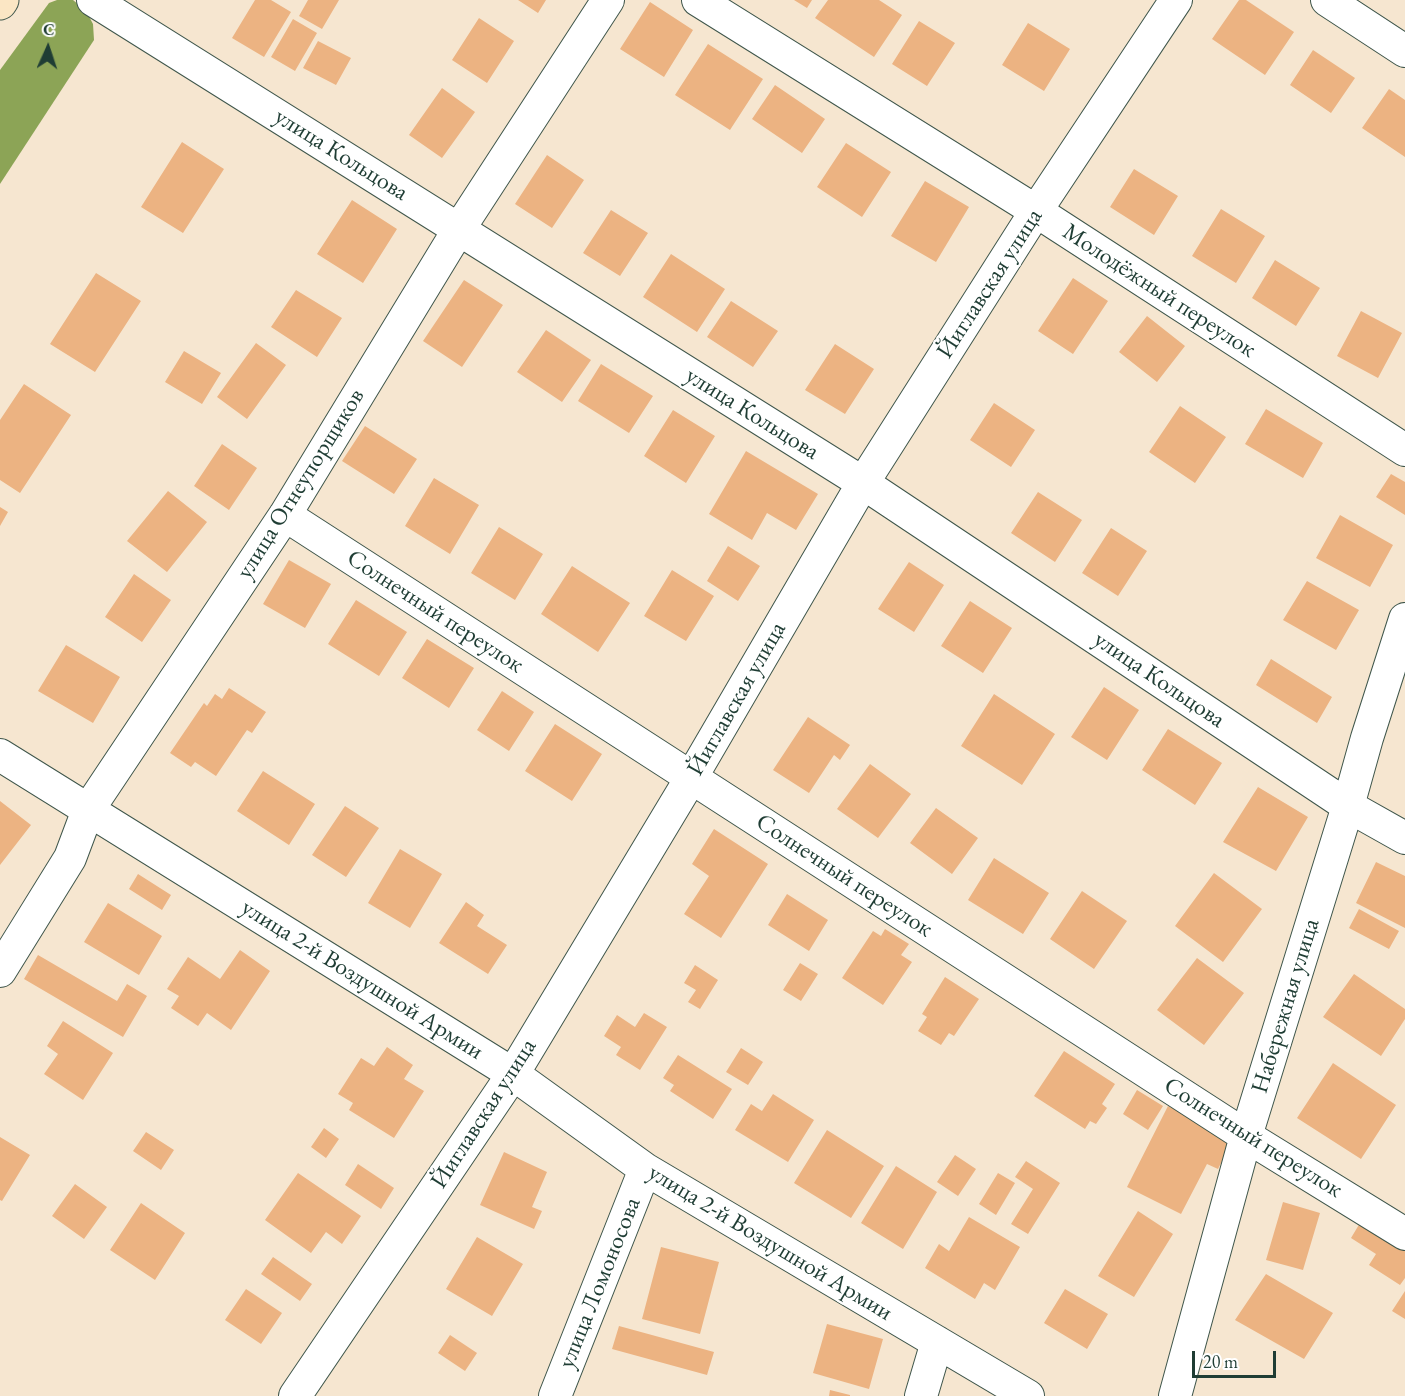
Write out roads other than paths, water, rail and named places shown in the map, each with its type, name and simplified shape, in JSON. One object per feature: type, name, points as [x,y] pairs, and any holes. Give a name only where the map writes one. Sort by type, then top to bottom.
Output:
[{"type":"street","name":"улица Кольцова","points":[[93,0],[863,483],[1348,806],[1405,838]]},
{"type":"street","name":"улица Огнеупорщиков","points":[[0,971],[70,858],[88,810],[285,515],[459,229],[608,0]]},
{"type":"street","name":"Молодёжный переулок","points":[[698,0],[1036,211],[1405,450]]},
{"type":"street","name":"Йиглавская улица","points":[[295,1396],[513,1074],[691,778],[863,483],[1036,211],[1176,0]]},
{"type":"street","points":[[1327,0],[1405,51]]},
{"type":"street","name":"Солнечный переулок","points":[[285,515],[1246,1136],[1405,1234]]},
{"type":"street","name":"Набережная улица","points":[[1174,1396],[1246,1136],[1348,806],[1366,738],[1405,619]]},
{"type":"street","name":"улица 2-й Воздушной Армии","points":[[0,754],[513,1074],[645,1169],[1028,1396]]},
{"type":"street","name":"улица Ломоносова","points":[[555,1396],[645,1169]]},
{"type":"street","points":[[921,1396],[937,1342]]}]
